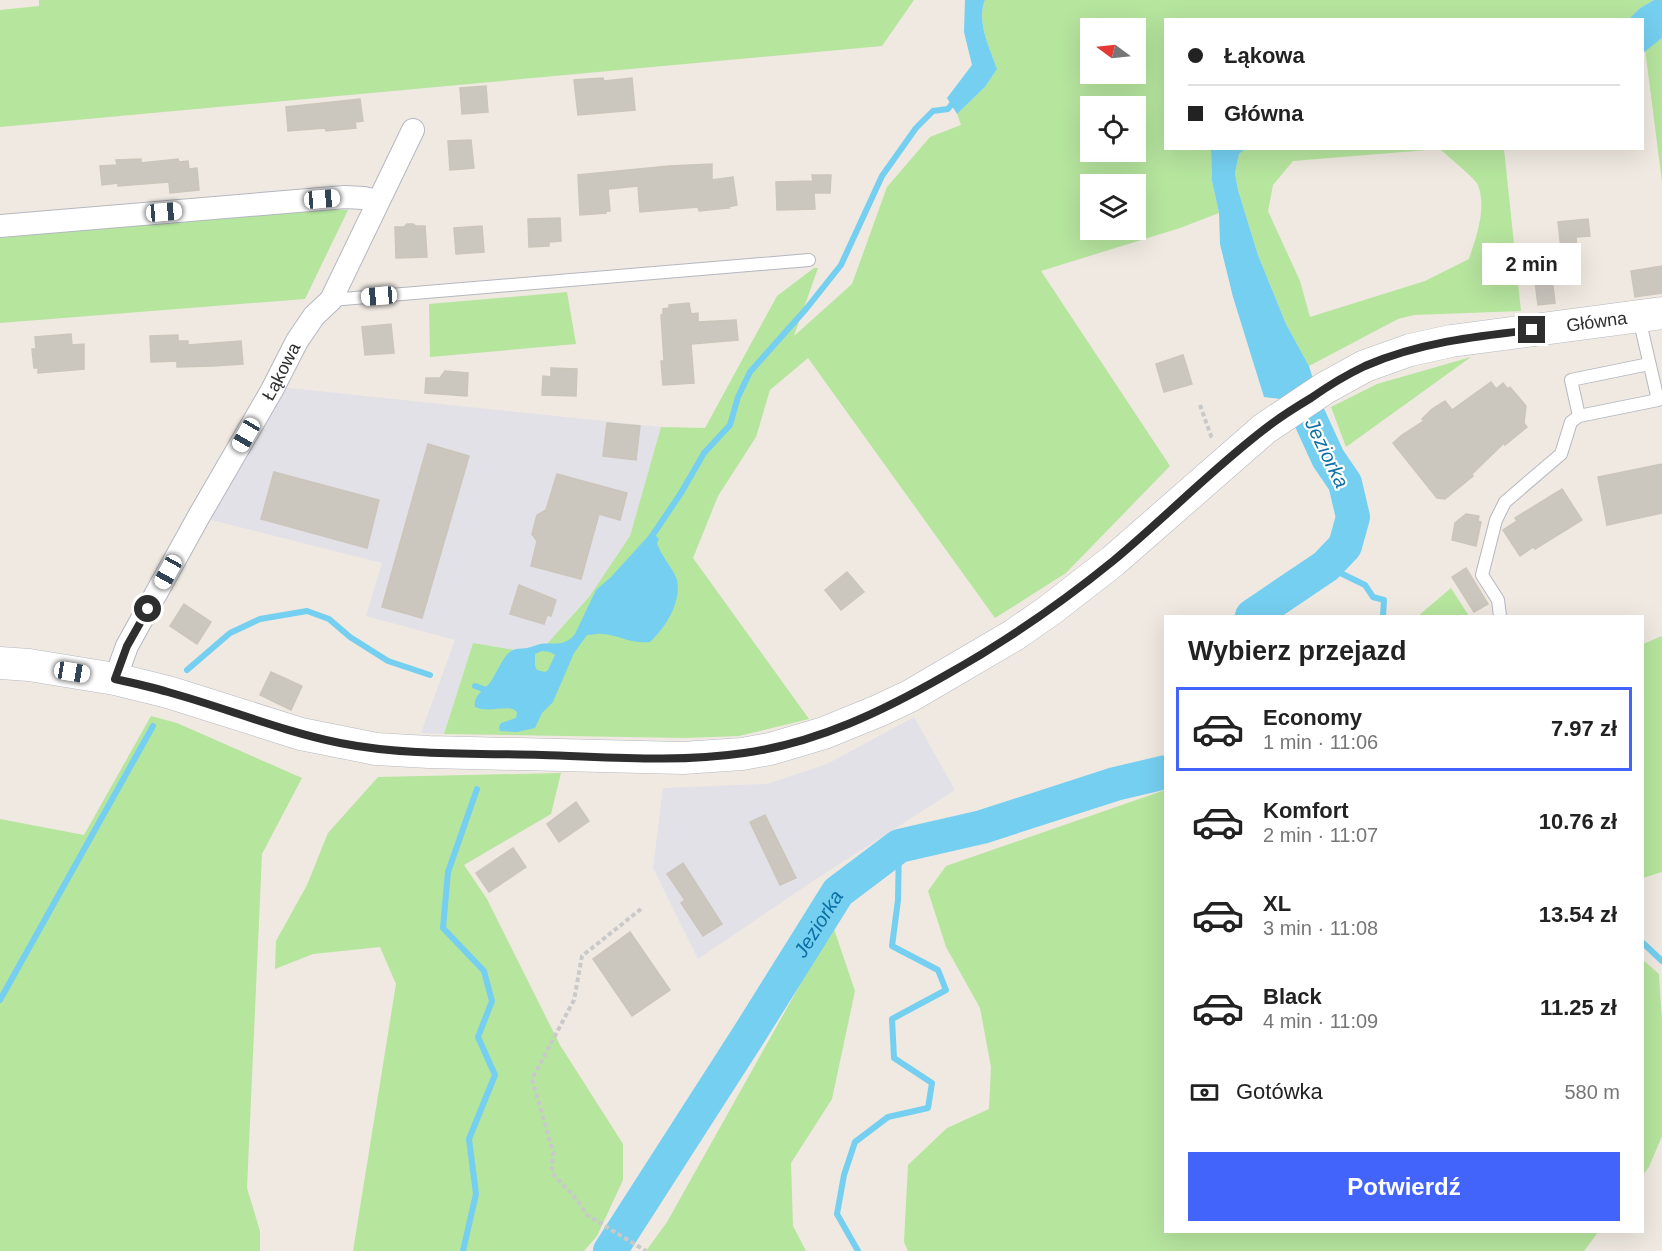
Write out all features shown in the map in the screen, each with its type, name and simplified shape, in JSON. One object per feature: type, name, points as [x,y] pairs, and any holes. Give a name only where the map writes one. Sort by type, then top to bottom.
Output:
[{"type":"street","name":"Łąkowa","points":[[115,679],[127,646],[272,390],[297,341],[314,316],[331,300],[413,130]]},
{"type":"street","points":[[0,225],[345,197],[378,201]]},
{"type":"street","name":"Główna","points":[[0,663],[29,665],[115,679],[168,692],[301,734],[376,748],[429,752],[683,758],[742,754],[770,749],[824,733],[878,711],[910,696],[1014,635],[1113,561],[1264,429],[1325,388],[1365,366],[1410,350],[1452,341],[1650,315]]},
{"type":"lane","points":[[331,300],[809,260]]},
{"type":"lane","points":[[1500,615],[1498,600],[1482,575],[1496,520],[1504,502],[1561,454],[1571,422],[1579,416],[1658,400],[1649,364],[1650,315]]},
{"type":"lane","points":[[1579,416],[1571,380],[1649,364]]},
{"type":"path","points":[[1200,405],[1211,436],[1216,441]]},
{"type":"path","points":[[641,909],[582,956],[574,1000],[532,1079],[553,1152],[552,1173],[578,1201],[587,1215],[646,1251]]},
{"type":"shaded area","points":[[280,387],[661,427],[630,536],[589,597],[545,646],[515,650],[473,643],[444,734],[421,733],[455,640],[366,616],[382,563],[207,519]]},
{"type":"shaded area","points":[[914,717],[955,790],[813,881],[698,959],[653,868],[663,788],[767,784],[827,764]]},
{"type":"green space","points":[[39,0],[914,0],[882,46],[0,127],[0,10],[39,6]]},
{"type":"green space","points":[[985,0],[1654,0],[1640,8],[1631,18],[1164,18],[1164,150],[1211,150],[1212,181],[1219,213],[1146,239],[1146,174],[1080,174],[1080,240],[1141,240],[1041,271],[1170,466],[1066,573],[995,618],[808,358],[770,390],[756,437],[718,496],[693,558],[809,719],[739,736],[685,738],[444,734],[473,643],[515,650],[545,646],[589,597],[630,536],[661,427],[705,428],[777,296],[814,268],[818,268],[794,336],[852,284],[887,187],[930,137],[961,125],[957,114],[985,87],[997,69],[983,26]]},
{"type":"green space","points":[[1662,38],[1662,182],[1645,49]]},
{"type":"green space","points":[[1244,150],[1428,150],[1293,161],[1273,185],[1268,211],[1300,281],[1310,317],[1425,281],[1469,259],[1480,223],[1481,204],[1478,185],[1467,172],[1441,150],[1504,150],[1521,311],[1414,315],[1398,319],[1309,366],[1286,324],[1258,255],[1235,173],[1239,154]]},
{"type":"green space","points":[[331,209],[348,210],[305,299],[0,323],[0,238]]},
{"type":"green space","points":[[567,292],[576,344],[430,357],[429,304]]},
{"type":"green space","points":[[1471,357],[1346,447],[1331,407],[1377,384]]},
{"type":"green space","points":[[1451,588],[1468,615],[1419,615]]},
{"type":"green space","points":[[1662,636],[1662,872],[1644,878],[1644,644]]},
{"type":"green space","points":[[151,716],[177,723],[302,778],[262,854],[247,1188],[260,1231],[260,1251],[0,1251],[0,819],[84,835]]},
{"type":"green space","points":[[561,773],[551,814],[464,865],[487,899],[560,1045],[623,1144],[623,1180],[597,1236],[584,1251],[353,1251],[396,984],[380,947],[313,954],[275,969],[276,941],[307,885],[328,833],[378,777]]},
{"type":"green space","points":[[1164,790],[1164,1233],[1597,1233],[1584,1251],[908,1251],[904,1242],[908,1165],[947,1128],[989,1109],[991,1067],[980,1008],[946,947],[928,891],[946,866]]},
{"type":"green space","points":[[833,926],[855,991],[832,1099],[791,1163],[793,1226],[806,1251],[646,1251],[667,1222]]},
{"type":"green space","points":[[1644,961],[1659,974],[1662,1020],[1662,1136],[1644,1174]]},
{"type":"water","points":[[965,0],[985,0],[983,26],[997,69],[985,87],[957,114],[947,98],[972,65],[964,32]]},
{"type":"water","points":[[1654,0],[1662,0],[1662,38],[1644,52],[1644,18],[1630,18],[1640,8]]},
{"type":"water","points":[[1211,150],[1244,150],[1239,154],[1235,173],[1238,190],[1258,255],[1286,324],[1309,366],[1313,379],[1281,399],[1264,397],[1233,297],[1220,244],[1219,213],[1212,181]]},
{"type":"water","points":[[652,532],[659,539],[657,543],[675,575],[678,588],[675,606],[661,630],[650,642],[636,642],[600,634],[587,635],[574,653],[553,702],[542,713],[535,728],[517,732],[500,731],[501,723],[516,718],[517,712],[509,708],[481,709],[475,707],[475,703],[506,656],[515,649],[540,644],[563,643],[571,638],[596,590]],"holes":[[[542,651],[555,655],[548,670],[545,672],[537,670],[535,654]]]},
{"type":"building","points":[[603,78],[604,81],[632,78],[635,110],[578,115],[574,80]]},
{"type":"building","points":[[486,86],[488,112],[462,114],[460,88]]},
{"type":"building","points":[[360,99],[363,121],[355,122],[356,128],[288,131],[286,107]]},
{"type":"building","points":[[471,140],[474,168],[450,170],[448,141]]},
{"type":"building","points":[[141,159],[141,163],[178,159],[179,162],[188,161],[189,169],[197,168],[199,190],[170,193],[169,182],[102,185],[100,166],[117,165],[116,160]]},
{"type":"building","points":[[712,164],[712,180],[733,177],[737,205],[699,211],[698,207],[640,212],[638,186],[608,189],[610,211],[580,215],[578,175]]},
{"type":"building","points":[[812,175],[831,175],[830,193],[814,193],[815,209],[777,210],[776,182],[813,181]]},
{"type":"building","points":[[560,218],[561,241],[549,242],[549,246],[529,247],[528,219]]},
{"type":"building","points":[[1588,219],[1590,236],[1576,237],[1577,247],[1561,249],[1558,222]]},
{"type":"building","points":[[407,224],[425,226],[427,257],[396,258],[395,227],[404,227]]},
{"type":"building","points":[[482,226],[484,252],[456,254],[454,228]]},
{"type":"building","points":[[1550,262],[1555,303],[1538,305],[1533,265]]},
{"type":"building","points":[[1662,266],[1662,293],[1635,297],[1631,271]]},
{"type":"building","points":[[689,303],[691,314],[698,313],[698,322],[736,320],[738,340],[691,344],[694,383],[663,385],[661,315],[663,315],[663,309],[669,308],[669,305]]},
{"type":"building","points":[[391,324],[394,353],[365,355],[362,327]]},
{"type":"building","points":[[71,334],[72,345],[84,344],[84,369],[38,373],[38,368],[34,368],[32,349],[36,349],[35,337]]},
{"type":"building","points":[[178,335],[178,341],[188,341],[188,345],[241,341],[243,364],[177,367],[177,361],[151,362],[150,336]]},
{"type":"building","points":[[1183,355],[1192,384],[1164,392],[1156,364]]},
{"type":"building","points":[[551,368],[577,369],[576,396],[542,395],[543,376],[551,377]]},
{"type":"building","points":[[445,371],[468,373],[467,396],[425,393],[426,378],[440,378]]},
{"type":"building","points":[[1491,382],[1496,389],[1503,383],[1508,389],[1510,387],[1526,406],[1524,423],[1527,427],[1505,445],[1504,443],[1472,474],[1473,476],[1445,499],[1437,498],[1393,443],[1424,421],[1422,419],[1432,409],[1445,401],[1452,410]]},
{"type":"building","points":[[607,423],[640,426],[636,460],[603,456]]},
{"type":"building","points":[[428,444],[469,456],[422,618],[382,607]]},
{"type":"building","points":[[1662,464],[1662,513],[1607,525],[1598,477]]},
{"type":"building","points":[[274,472],[379,500],[367,548],[261,519]]},
{"type":"building","points":[[557,474],[627,493],[620,520],[599,514],[581,579],[531,566],[537,541],[532,534],[537,515],[546,510]]},
{"type":"building","points":[[1562,489],[1582,520],[1520,556],[1503,530],[1517,521],[1515,518]]},
{"type":"building","points":[[1466,514],[1479,516],[1478,521],[1481,522],[1476,546],[1452,540],[1455,523]]},
{"type":"building","points":[[1466,568],[1488,604],[1474,612],[1452,577]]},
{"type":"building","points":[[847,572],[864,592],[841,610],[825,590]]},
{"type":"building","points":[[519,585],[556,600],[551,616],[547,615],[544,624],[510,614]]},
{"type":"building","points":[[184,604],[211,622],[197,644],[170,626]]},
{"type":"building","points":[[271,672],[302,686],[291,710],[260,695]]},
{"type":"building","points":[[576,802],[589,821],[559,842],[547,824]]},
{"type":"building","points":[[765,815],[796,878],[780,885],[750,822]]},
{"type":"building","points":[[513,848],[526,867],[489,892],[476,873]]},
{"type":"building","points":[[683,863],[722,924],[703,936],[681,903],[685,900],[667,874]]},
{"type":"building","points":[[630,932],[670,990],[632,1016],[593,959]]},
{"type":"waterway","points":[[650,539],[704,453],[730,425],[738,397],[750,372],[806,309],[841,265],[882,176],[916,128],[933,111],[948,109],[955,100]]},
{"type":"waterway","name":"Jeziorka","points":[[1253,615],[1326,566],[1345,546],[1353,517],[1345,483],[1328,458],[1290,375]]},
{"type":"waterway","points":[[1326,566],[1365,585],[1373,597],[1384,600],[1383,615]]},
{"type":"waterway","points":[[187,670],[230,633],[260,619],[307,611],[329,619],[350,637],[388,661],[430,675]]},
{"type":"waterway","points":[[475,686],[492,692]]},
{"type":"waterway","points":[[0,1000],[153,726]]},
{"type":"waterway","name":"Jeziorka","points":[[610,1251],[838,892],[899,846],[982,827],[1115,784],[1164,772]]},
{"type":"waterway","points":[[463,1251],[476,1194],[469,1139],[495,1075],[478,1037],[492,1001],[484,971],[443,928],[448,872],[477,789]]},
{"type":"waterway","points":[[858,1251],[837,1214],[844,1175],[855,1142],[888,1117],[928,1108],[932,1083],[894,1058],[892,1019],[946,990],[938,970],[892,946],[898,900],[899,846]]},
{"type":"waterway","points":[[1644,944],[1662,961]]},
{"type":"route","points":[[148,609],[127,646],[115,679],[168,692],[301,734],[376,748],[429,752],[683,758],[742,754],[770,749],[847,725],[878,711],[910,696],[1014,635],[1113,561],[1264,429],[1325,388],[1365,366],[1410,350],[1452,341],[1532,330]]}]
